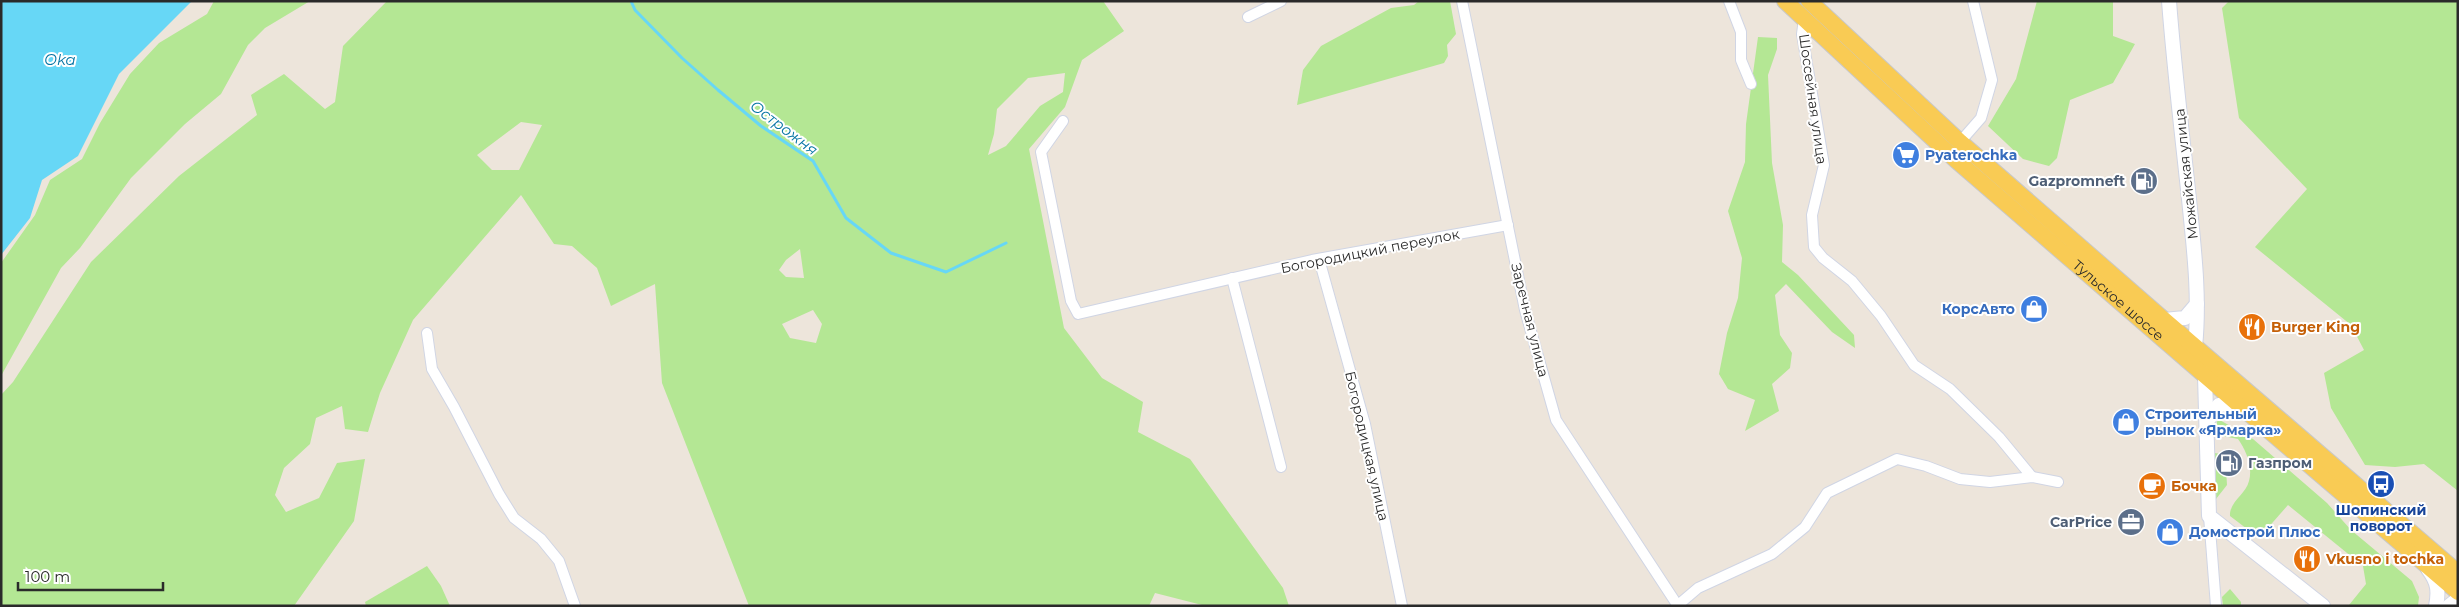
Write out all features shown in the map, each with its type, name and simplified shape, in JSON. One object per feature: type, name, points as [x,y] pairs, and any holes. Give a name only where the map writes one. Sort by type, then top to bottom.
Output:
[{"type":"main road","name":"Тульское шоссе","points":[[1786,1],[1956,160],[2424,565],[2458,592]]},
{"type":"main road","name":"Тульское шоссе","points":[[1809,1],[1960,142],[2195,348],[2458,573]]},
{"type":"street","points":[[1248,17],[1281,1]]},
{"type":"street","name":"Заречная улица","points":[[1462,1],[1525,310],[1556,420],[1678,605]]},
{"type":"street","points":[[1729,1],[1741,32],[1742,60],[1751,84]]},
{"type":"street","points":[[1960,142],[1981,118],[1992,80],[1973,1]]},
{"type":"street","name":"Можайская улица","points":[[2169,1],[2174,68],[2195,260],[2198,304],[2195,348]]},
{"type":"street","name":"Шоссейная улица","points":[[1804,19],[1802,34],[1824,165],[1812,215],[1814,248],[1852,281],[1881,316],[1914,365],[1950,389],[1999,437],[2032,477]]},
{"type":"street","name":"Богородицкий переулок","points":[[1063,121],[1041,152],[1071,301],[1078,314],[1319,259],[1508,225]]},
{"type":"street","name":"Богородицкая улица","points":[[1319,259],[1365,424],[1402,606]]},
{"type":"street","points":[[1232,278],[1281,467]]},
{"type":"street","points":[[2164,320],[2185,318],[2198,304]]},
{"type":"street","points":[[427,333],[432,368],[454,406],[499,494],[514,518],[541,539],[559,562],[575,606]]},
{"type":"street","points":[[2205,376],[2209,516],[2216,606]]},
{"type":"street","points":[[2207,421],[2219,405],[2226,402],[2236,403]]},
{"type":"street","points":[[1678,605],[1698,588],[1772,554],[1805,526],[1827,492],[1863,478],[1897,459],[1926,466],[1960,479],[1990,482],[2032,477],[2058,482]]},
{"type":"street","points":[[2209,516],[2323,606]]},
{"type":"street","points":[[2424,565],[2433,576],[2439,590],[2436,606]]},
{"type":"street","points":[[2449,606],[2458,599]]},
{"type":"green space","points":[[214,1],[310,1],[265,28],[248,45],[221,94],[185,124],[131,178],[80,248],[61,268],[1,376],[1,263],[35,215],[50,180],[82,159],[100,123],[130,74],[159,43],[207,14]]},
{"type":"green space","points":[[387,1],[1103,1],[1124,31],[1082,60],[1065,107],[1029,149],[1064,328],[1102,378],[1143,402],[1138,432],[1190,459],[1283,588],[1289,606],[1206,606],[1155,593],[1149,606],[749,606],[662,383],[655,284],[611,306],[597,268],[572,246],[554,244],[521,195],[413,320],[380,393],[368,432],[345,429],[342,406],[316,418],[310,444],[284,468],[275,495],[286,512],[319,498],[337,463],[365,459],[354,521],[294,606],[1,606],[1,395],[13,382],[91,262],[179,176],[257,115],[251,95],[284,74],[325,109],[335,102],[343,46]],"holes":[[[1065,73],[1063,92],[1040,106],[1006,146],[988,155],[994,134],[997,109],[1028,78]],[[521,122],[542,125],[519,170],[492,170],[477,155]],[[800,249],[804,278],[786,277],[779,270],[786,260]],[[813,310],[822,324],[816,343],[790,338],[782,324]]]},
{"type":"green space","points":[[1419,1],[1450,1],[1456,34],[1447,45],[1448,56],[1444,63],[1297,105],[1303,70],[1321,46],[1391,8],[1414,5]]},
{"type":"green space","points":[[2037,1],[2113,1],[2113,36],[2135,44],[2113,83],[2070,100],[2057,158],[2049,166],[2023,159],[1988,126],[2016,79]]},
{"type":"green space","points":[[2229,1],[2458,1],[2458,491],[2424,464],[2395,467],[2365,465],[2331,408],[2324,373],[2364,350],[2351,325],[2255,247],[2307,189],[2239,118],[2222,8]]},
{"type":"green space","points":[[1758,37],[1777,38],[1777,49],[1768,75],[1772,163],[1783,225],[1782,262],[1798,275],[1854,335],[1855,348],[1832,332],[1786,284],[1775,295],[1780,335],[1792,353],[1790,368],[1772,384],[1779,411],[1745,431],[1755,400],[1728,389],[1719,374],[1727,333],[1738,298],[1742,258],[1728,211],[1745,162],[1746,124]]},
{"type":"green space","points":[[2218,419],[2253,439],[2327,503],[2351,530],[2412,581],[2419,597],[2418,606],[2349,605],[2366,584],[2363,566],[2288,505],[2259,538],[2230,516],[2232,506],[2247,486],[2250,470],[2246,453],[2238,439],[2213,434]]},
{"type":"green space","points":[[2215,453],[2225,455],[2227,485],[2216,499]]},
{"type":"green space","points":[[427,566],[441,586],[450,606],[366,606],[365,602]]},
{"type":"green space","points":[[2230,589],[2241,602],[2241,606],[2223,606],[2222,597]]},
{"type":"water","name":"Oka","points":[[1,1],[192,1],[119,74],[78,156],[42,180],[30,218],[1,255]]},
{"type":"waterway","name":"Острожня","points":[[631,1],[635,10],[682,58],[718,90],[761,126],[813,161],[846,218],[891,253],[946,272],[1006,243]]},
{"type":"place","name":"Pyaterochka","points":[[1906,155]]},
{"type":"place","name":"Gazpromneft","points":[[2144,181]]},
{"type":"place","name":"КорсАвто","points":[[2034,309]]},
{"type":"place","name":"Burger King","points":[[2252,327]]},
{"type":"place","name":"Строительный рынок «Ярмарка»","points":[[2126,422]]},
{"type":"place","name":"Газпром","points":[[2229,463]]},
{"type":"place","name":"Шопинский поворот","points":[[2381,484]]},
{"type":"place","name":"Бочка","points":[[2152,486]]},
{"type":"place","name":"CarPrice","points":[[2131,522]]},
{"type":"place","name":"Домострой Плюс","points":[[2170,532]]},
{"type":"place","name":"Vkusno i tochka","points":[[2307,559]]}]
